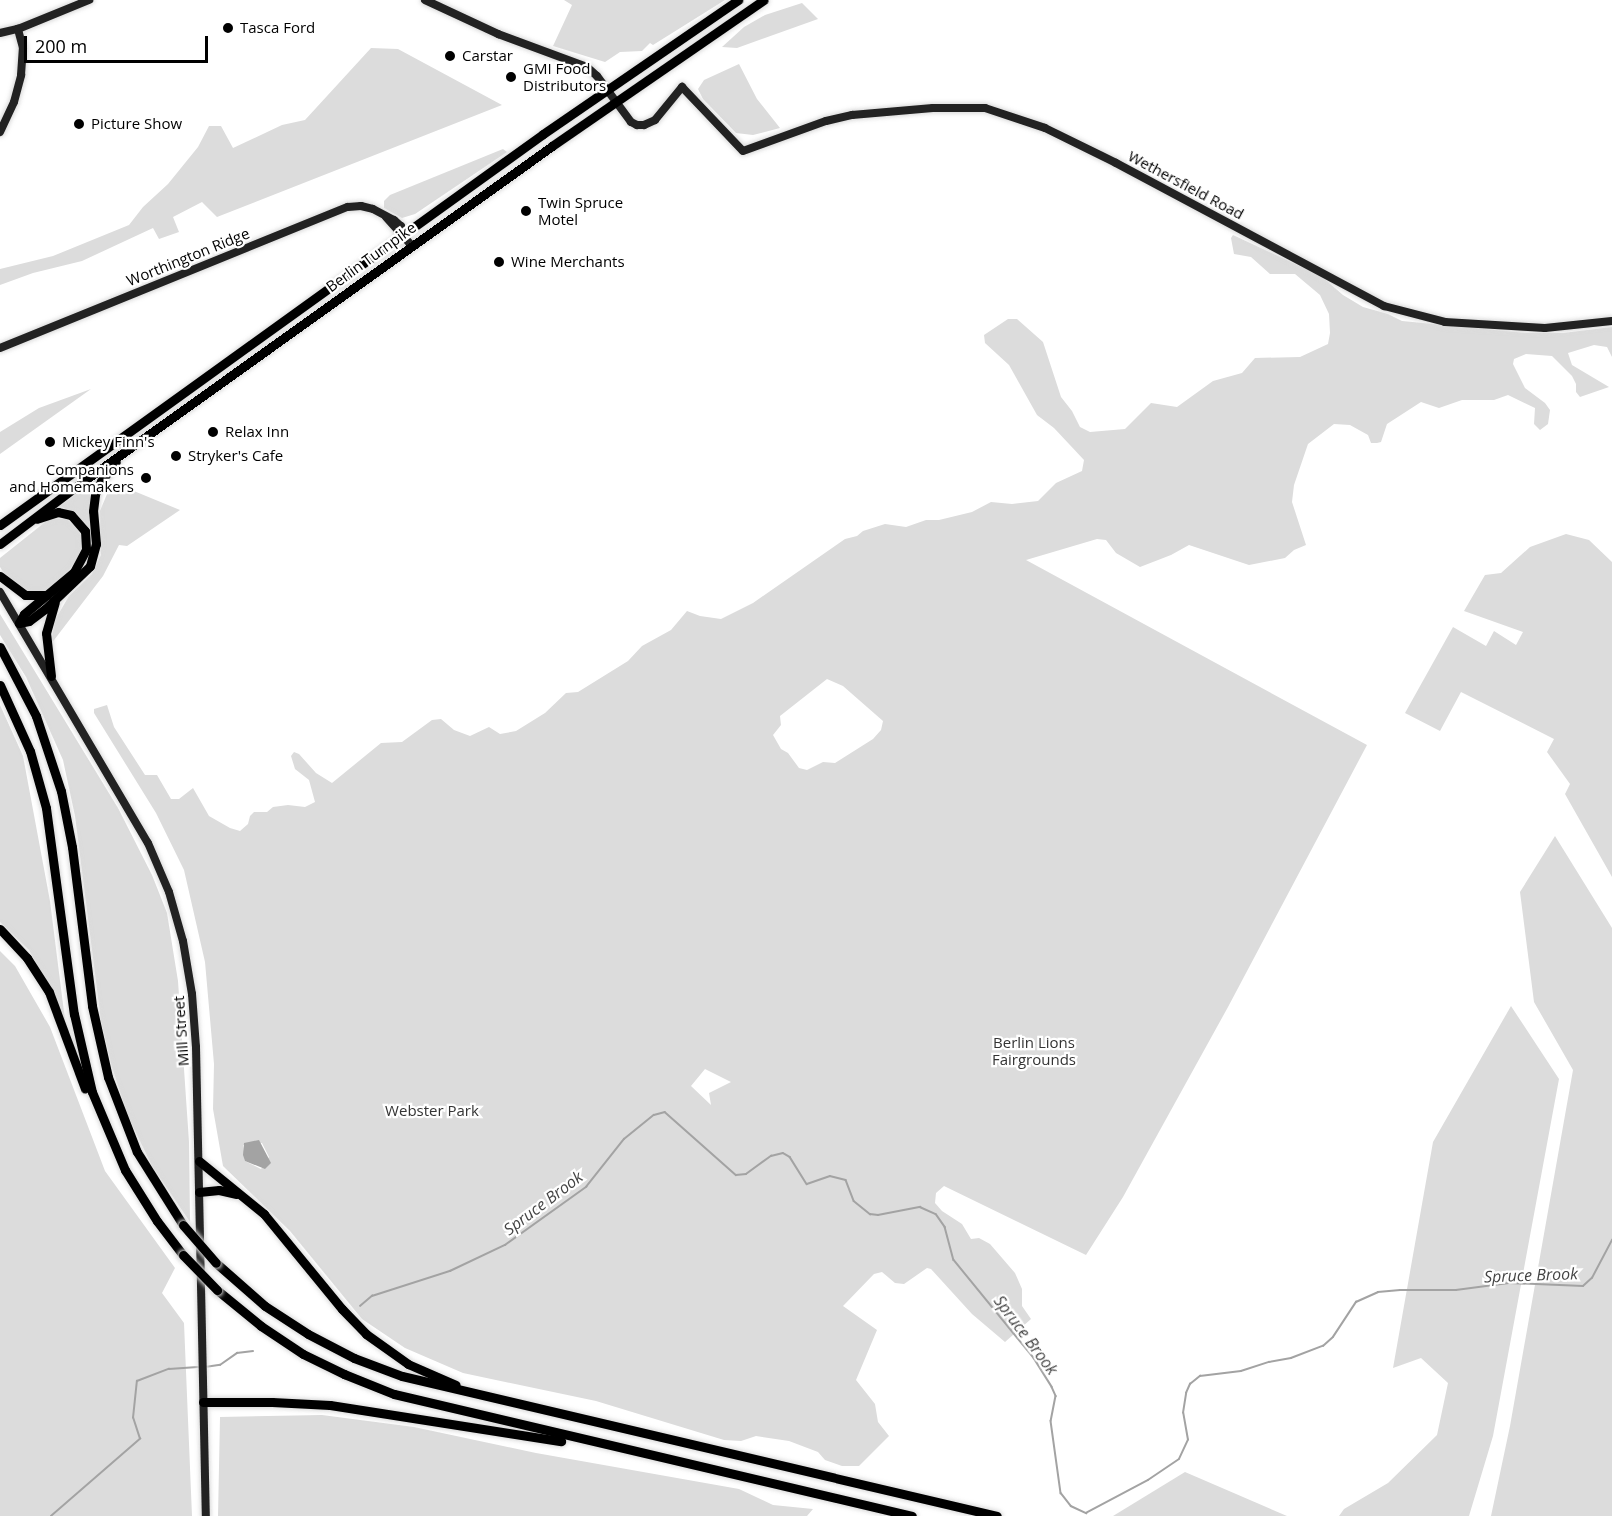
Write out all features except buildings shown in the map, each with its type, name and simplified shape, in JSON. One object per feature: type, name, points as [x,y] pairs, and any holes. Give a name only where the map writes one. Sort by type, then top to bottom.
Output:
[{"type":"highway","name":"Berlin Turnpike","points":[[0,525],[607,89],[738,0]]},
{"type":"highway","name":"Berlin Turnpike","points":[[0,544],[121,454],[412,246],[616,101],[764,0]]},
{"type":"highway","points":[[19,623],[24,614],[53,597],[83,574],[92,560],[96,544],[94,494],[121,454]]},
{"type":"highway","points":[[29,521],[54,513],[64,513],[77,520],[86,536],[86,549],[81,563],[53,597],[46,633],[51,676]]},
{"type":"highway","points":[[0,576],[25,595],[53,597]]},
{"type":"highway","points":[[0,647],[36,716],[61,791],[72,847],[93,1015],[108,1077],[137,1152],[183,1225],[216,1263],[280,1317],[340,1352],[402,1376],[998,1516]]},
{"type":"highway","points":[[0,685],[27,744],[46,808],[76,1029],[100,1115]]},
{"type":"highway","points":[[0,928],[23,952],[45,985],[86,1092],[100,1115],[133,1185],[183,1255],[244,1314],[286,1343],[360,1382],[424,1402],[912,1516]]},
{"type":"highway","points":[[199,1161],[243,1195],[270,1221],[342,1309],[366,1334],[408,1364],[477,1395]]},
{"type":"highway","points":[[199,1192],[219,1190],[243,1195]]},
{"type":"highway","points":[[203,1402],[330,1405],[564,1441],[582,1440]]},
{"type":"main road","points":[[0,33],[18,29],[89,0]]},
{"type":"main road","points":[[425,0],[498,34],[587,67],[616,101]]},
{"type":"main road","points":[[0,132],[14,102],[21,73],[23,48],[18,29]]},
{"type":"main road","name":"Wethersfield Road","points":[[616,101],[631,122],[644,125],[655,120],[682,87],[743,151],[815,125],[852,115],[933,108],[985,108],[1045,128],[1116,163],[1384,306],[1445,322],[1545,328],[1612,321]]},
{"type":"main road","name":"Worthington Ridge","points":[[0,348],[348,207],[361,206],[401,226],[402,235],[412,246]]},
{"type":"main road","name":"Mill Street","points":[[0,592],[151,848],[177,916],[194,1006],[206,1516]]},
{"type":"green space","points":[[564,0],[725,0],[653,45],[650,43],[642,51],[620,52],[605,62],[553,46],[572,5]]},
{"type":"green space","points":[[802,3],[818,19],[737,48],[722,47],[744,27],[765,15]]},
{"type":"green space","points":[[371,48],[398,49],[502,105],[217,217],[202,202],[173,217],[179,232],[159,239],[153,228],[82,261],[33,273],[0,285],[0,269],[53,256],[129,225],[143,207],[168,184],[198,147],[209,126],[221,126],[233,148],[282,125],[305,120]]},
{"type":"green space","points":[[739,64],[757,99],[780,128],[753,135],[736,133],[703,99],[698,89],[704,80]]},
{"type":"green space","points":[[503,149],[507,152],[415,214],[402,218],[384,208],[384,201],[390,195]]},
{"type":"green space","points":[[1233,235],[1321,276],[1343,295],[1363,307],[1388,314],[1402,321],[1527,333],[1563,333],[1612,327],[1612,357],[1607,347],[1594,345],[1568,353],[1572,365],[1609,387],[1580,397],[1576,392],[1576,384],[1572,376],[1552,356],[1526,354],[1514,359],[1513,364],[1525,388],[1545,403],[1550,410],[1548,424],[1540,430],[1534,424],[1535,408],[1508,395],[1494,400],[1462,400],[1439,408],[1421,402],[1387,424],[1381,442],[1377,443],[1371,443],[1368,435],[1350,425],[1334,424],[1308,444],[1294,485],[1292,502],[1306,545],[1294,550],[1285,558],[1249,565],[1189,545],[1140,567],[1116,553],[1106,540],[1097,539],[1026,560],[1367,745],[1228,1007],[1123,1197],[1086,1255],[944,1186],[936,1193],[935,1203],[942,1211],[962,1224],[971,1239],[979,1238],[990,1244],[1015,1273],[1022,1289],[1022,1306],[1031,1319],[1005,1342],[972,1314],[931,1269],[927,1268],[904,1284],[895,1283],[882,1272],[874,1274],[843,1306],[877,1330],[856,1380],[875,1404],[878,1422],[889,1436],[859,1466],[842,1466],[825,1460],[818,1452],[789,1441],[756,1436],[741,1441],[724,1440],[596,1401],[463,1373],[405,1348],[362,1319],[290,1231],[223,1166],[213,1109],[214,1064],[205,962],[184,870],[156,813],[94,713],[94,709],[107,705],[114,727],[145,775],[157,775],[171,799],[179,799],[193,788],[209,816],[240,831],[248,824],[254,812],[267,812],[273,807],[288,805],[305,807],[315,802],[309,780],[295,769],[291,756],[294,752],[299,754],[316,773],[332,783],[381,743],[402,742],[432,720],[441,719],[454,730],[470,736],[489,727],[500,734],[516,731],[545,713],[566,693],[578,692],[628,661],[642,646],[671,630],[687,611],[700,616],[721,619],[753,603],[845,539],[857,536],[863,531],[885,524],[906,527],[926,520],[939,520],[972,512],[991,502],[1012,504],[1038,501],[1056,483],[1082,471],[1084,460],[1054,428],[1037,415],[1009,365],[985,343],[984,335],[1008,319],[1017,319],[1043,342],[1061,397],[1072,411],[1080,427],[1090,432],[1125,429],[1151,403],[1177,407],[1213,381],[1242,373],[1255,358],[1300,357],[1328,344],[1329,314],[1320,295],[1295,274],[1270,274],[1251,257],[1234,254],[1231,238]],"holes":[[[827,679],[843,686],[883,721],[881,730],[873,739],[835,763],[823,762],[807,770],[799,768],[788,753],[781,749],[773,735],[781,725],[780,716]],[[705,1069],[731,1082],[709,1093],[711,1105],[691,1086]],[[262,1143],[269,1157],[261,1169],[245,1161],[243,1145]]]},
{"type":"green space","points":[[91,389],[0,454],[0,432],[39,408]]},
{"type":"green space","points":[[98,478],[90,495],[91,527],[87,528],[78,515],[60,506]]},
{"type":"green space","points":[[112,482],[180,510],[127,546],[119,545],[103,576],[51,644],[55,620],[69,596],[92,574],[101,555],[100,511]]},
{"type":"green space","points":[[49,519],[66,519],[75,526],[81,535],[81,554],[63,578],[46,591],[28,593],[8,579],[0,567],[0,558]]},
{"type":"green space","points":[[1566,534],[1589,540],[1612,562],[1612,877],[1565,794],[1570,784],[1547,752],[1554,739],[1461,692],[1440,731],[1405,713],[1453,627],[1486,646],[1494,631],[1516,645],[1523,632],[1464,611],[1485,575],[1501,573],[1530,547]]},
{"type":"green space","points":[[0,614],[118,808],[152,875],[167,913],[178,981],[189,1142],[190,1222],[152,1166],[128,1116],[112,1067],[101,1021],[75,816],[63,760],[26,677],[0,635]]},
{"type":"green space","points":[[0,705],[23,756],[50,901],[66,1028],[55,997],[29,950],[0,922]]},
{"type":"green space","points":[[1555,836],[1612,928],[1612,1516],[1491,1516],[1510,1426],[1573,1070],[1534,1002],[1520,892]]},
{"type":"green space","points":[[0,951],[15,966],[50,1027],[105,1171],[175,1268],[162,1293],[184,1323],[192,1516],[0,1516]]},
{"type":"green space","points":[[1511,1006],[1559,1079],[1493,1436],[1469,1516],[1339,1516],[1344,1509],[1388,1483],[1437,1435],[1448,1383],[1421,1358],[1393,1368],[1433,1142]]},
{"type":"green space","points":[[322,1415],[414,1427],[536,1453],[739,1489],[773,1505],[813,1509],[807,1516],[218,1516],[220,1417]]},
{"type":"green space","points":[[1185,1472],[1287,1516],[1113,1516]]},
{"type":"shaded area","points":[[259,1140],[271,1163],[265,1169],[245,1161],[243,1155],[244,1143]]},
{"type":"waterway","name":"Spruce Brook","points":[[360,1306],[372,1296],[450,1271],[505,1245],[586,1187],[624,1139],[654,1115],[665,1112],[736,1175],[746,1174],[771,1156],[783,1153],[790,1157],[807,1184],[830,1176],[846,1180],[854,1201],[870,1214],[878,1215],[920,1207],[936,1214],[945,1227],[954,1260],[1034,1358],[1052,1387],[1056,1396],[1051,1421],[1061,1493],[1071,1506],[1086,1513],[1148,1480],[1179,1459],[1188,1440],[1183,1413],[1186,1393],[1190,1384],[1200,1376],[1241,1371],[1291,1358],[1323,1346],[1333,1337],[1356,1302],[1378,1292],[1456,1290],[1509,1283],[1583,1286],[1592,1278],[1612,1240]]},
{"type":"waterway","name":"Spruce Brook","points":[[205,1367],[220,1365],[237,1353],[253,1351]]},
{"type":"waterway","name":"Spruce Brook","points":[[51,1516],[140,1439],[133,1418],[137,1381],[169,1369],[201,1367]]},
{"type":"place","name":"Tasca Ford","points":[[228,28]]},
{"type":"place","name":"Carstar","points":[[450,56]]},
{"type":"place","name":"GMI Food Distributors","points":[[511,77]]},
{"type":"place","name":"Picture Show","points":[[79,124]]},
{"type":"place","name":"Twin Spruce Motel","points":[[526,211]]},
{"type":"place","name":"Wine Merchants","points":[[499,262]]},
{"type":"place","name":"Relax Inn","points":[[213,432]]},
{"type":"place","name":"Mickey Finn's","points":[[50,442]]},
{"type":"place","name":"Stryker's Cafe","points":[[176,456]]},
{"type":"place","name":"Companions and Homemakers","points":[[146,478]]},
{"type":"park label","name":"Berlin Lions Fairgrounds","points":[[1034,1050]]},
{"type":"park label","name":"Webster Park","points":[[432,1111]]}]
